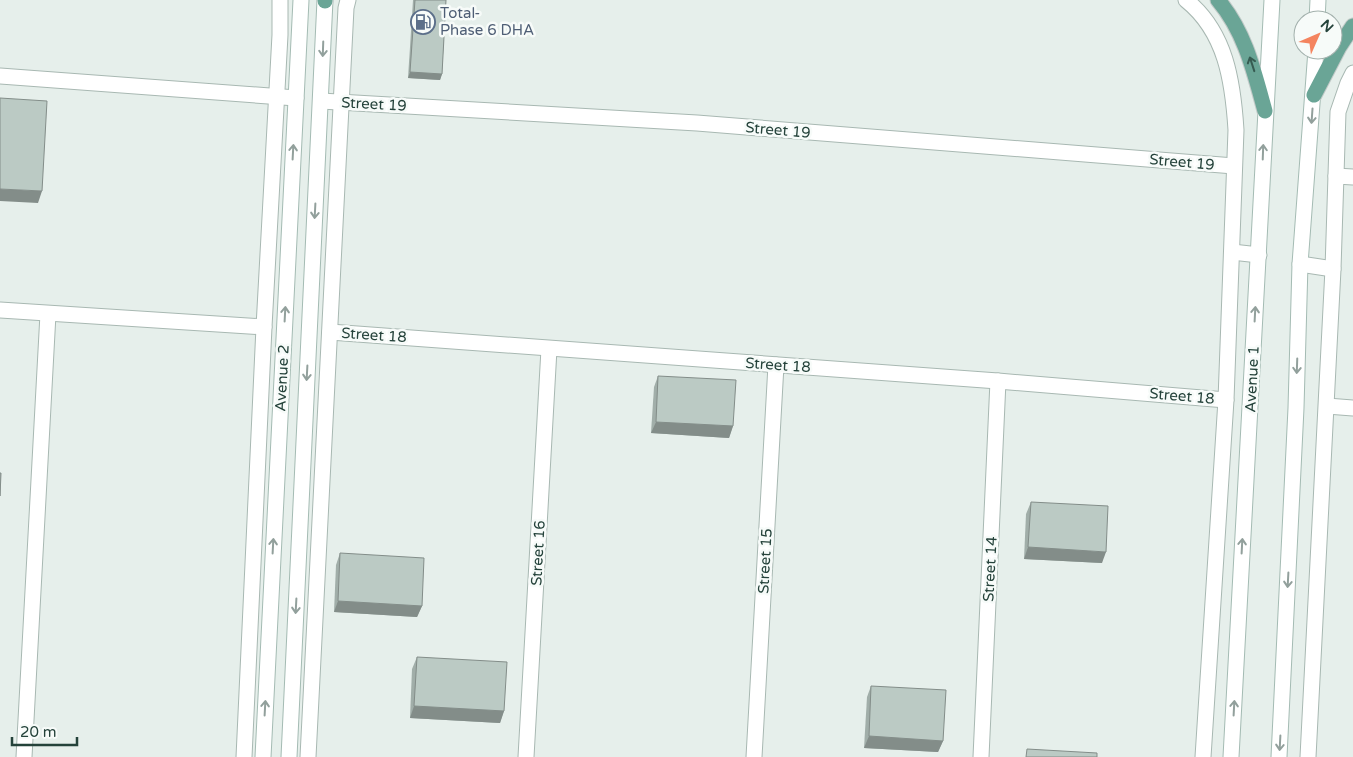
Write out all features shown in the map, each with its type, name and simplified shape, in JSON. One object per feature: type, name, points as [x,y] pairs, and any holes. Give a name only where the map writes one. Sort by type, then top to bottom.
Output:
[{"type":"main road","points":[[1218,0],[1227,10],[1244,41],[1254,68],[1265,111]]},
{"type":"main road","points":[[1314,95],[1339,47],[1353,26]]},
{"type":"street","points":[[244,757],[280,35],[280,0]]},
{"type":"street","name":"Avenue 2","points":[[263,757],[301,0]]},
{"type":"street","name":"Avenue 2","points":[[288,757],[325,0]]},
{"type":"street","points":[[308,757],[346,8],[348,0]]},
{"type":"street","points":[[1186,0],[1195,7],[1212,28],[1223,51],[1234,100],[1236,130],[1226,400],[1203,757]]},
{"type":"street","name":"Avenue 1","points":[[1231,757],[1272,0]]},
{"type":"street","points":[[1279,757],[1296,408],[1300,264],[1316,60]]},
{"type":"street","points":[[1308,757],[1327,406],[1338,112],[1353,73]]},
{"type":"street","points":[[0,76],[296,98]]},
{"type":"street","name":"Street 19","points":[[321,101],[697,123],[1234,166]]},
{"type":"street","points":[[1336,176],[1353,177]]},
{"type":"street","points":[[1232,252],[1259,255]]},
{"type":"street","points":[[1300,264],[1333,268]]},
{"type":"street","points":[[0,310],[264,327]]},
{"type":"street","points":[[24,757],[48,314]]},
{"type":"street","name":"Street 18","points":[[330,332],[998,381],[1226,400]]},
{"type":"street","name":"Street 16","points":[[526,757],[549,349]]},
{"type":"street","name":"Street 15","points":[[754,757],[776,365]]},
{"type":"street","name":"Street 14","points":[[981,757],[998,381]]},
{"type":"street","points":[[1327,406],[1353,408]]},
{"type":"building","points":[[415,0],[446,0],[442,74],[410,72]]},
{"type":"building","points":[[0,98],[47,101],[42,191],[0,189]]},
{"type":"building","points":[[658,376],[736,380],[733,426],[656,422]]},
{"type":"building","points":[[1031,502],[1108,506],[1106,552],[1028,547]]},
{"type":"building","points":[[340,553],[424,558],[422,606],[338,601]]},
{"type":"building","points":[[417,657],[507,662],[504,711],[414,706]]},
{"type":"building","points":[[871,686],[946,690],[943,741],[869,736]]},
{"type":"building","points":[[1027,749],[1097,753],[1097,757],[1026,757]]},
{"type":"place","name":"Total- Phase 6 DHA","points":[[423,22]]}]
